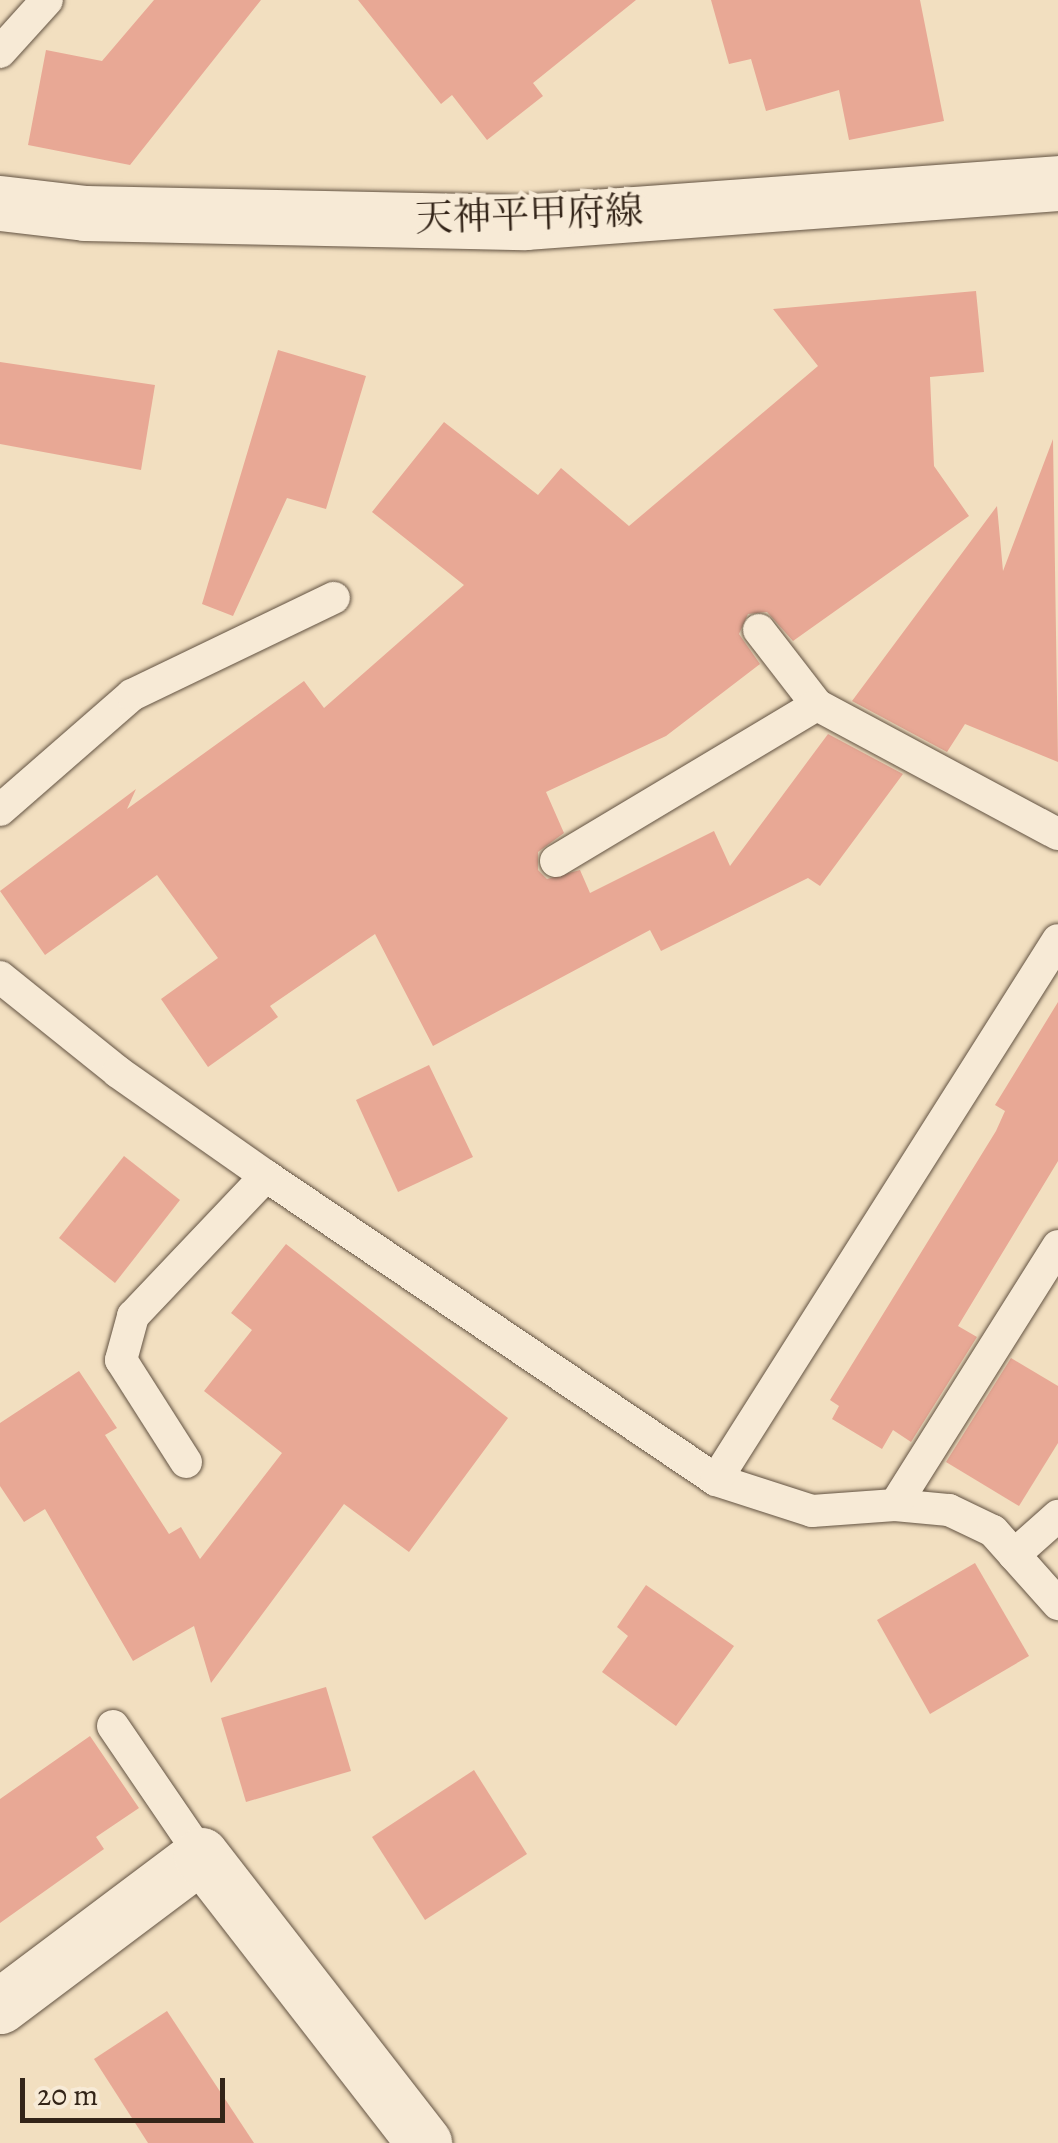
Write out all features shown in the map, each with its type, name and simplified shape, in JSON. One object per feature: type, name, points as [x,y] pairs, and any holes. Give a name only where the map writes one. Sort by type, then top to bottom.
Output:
[{"type":"main road","name":"天神平甲府線","points":[[0,204],[84,213],[525,222],[1058,183]]},
{"type":"main road","points":[[0,2006],[202,1855],[424,2143]]},
{"type":"lane","points":[[0,52],[47,0]]},
{"type":"lane","points":[[0,810],[132,696],[334,598]]},
{"type":"lane","points":[[760,630],[817,705],[1058,834]]},
{"type":"lane","points":[[556,861],[817,705]]},
{"type":"lane","points":[[716,1480],[1058,940]]},
{"type":"lane","points":[[0,977],[118,1072],[266,1176],[716,1480],[812,1512],[895,1506],[949,1510],[992,1531],[1058,1604]]},
{"type":"lane","points":[[186,1462],[121,1360],[133,1316],[266,1176]]},
{"type":"lane","points":[[895,1506],[1058,1246]]},
{"type":"lane","points":[[1014,1555],[1058,1516]]},
{"type":"lane","points":[[113,1726],[202,1855]]},
{"type":"building","points":[[154,0],[261,0],[130,165],[28,145],[46,50],[102,61]]},
{"type":"building","points":[[358,0],[636,0],[533,83],[543,96],[487,140],[452,95],[441,104]]},
{"type":"building","points":[[711,0],[920,0],[944,121],[849,140],[839,90],[766,111],[751,59],[729,64]]},
{"type":"building","points":[[976,291],[984,372],[930,377],[934,466],[969,516],[793,641],[767,612],[748,614],[739,634],[760,664],[666,736],[546,792],[564,833],[538,852],[538,870],[547,879],[580,870],[590,893],[714,831],[730,866],[828,734],[903,774],[820,886],[808,878],[661,951],[650,930],[433,1046],[375,934],[270,1006],[278,1017],[208,1067],[161,999],[218,958],[157,875],[45,955],[0,891],[136,789],[127,809],[304,681],[324,708],[464,585],[372,512],[444,422],[538,495],[561,468],[629,526],[818,366],[773,309]]},
{"type":"building","points":[[278,350],[366,376],[326,509],[287,498],[233,616],[202,604]]},
{"type":"building","points":[[0,362],[155,385],[141,470],[0,444]]},
{"type":"building","points":[[1053,439],[1058,762],[965,724],[947,752],[852,701],[997,506],[1003,571]]},
{"type":"building","points":[[1058,1002],[1058,1161],[958,1326],[977,1337],[911,1442],[893,1430],[882,1449],[832,1419],[839,1406],[830,1400],[996,1131],[1005,1111],[995,1105]]},
{"type":"building","points":[[429,1065],[473,1157],[398,1192],[356,1100]]},
{"type":"building","points":[[124,1156],[180,1200],[115,1283],[59,1238]]},
{"type":"building","points":[[286,1244],[508,1418],[409,1552],[344,1504],[211,1683],[194,1626],[133,1661],[45,1509],[24,1522],[0,1486],[0,1423],[79,1371],[117,1428],[105,1435],[169,1534],[181,1527],[200,1559],[282,1453],[204,1391],[252,1330],[231,1313]]},
{"type":"building","points":[[1011,1358],[1058,1386],[1058,1443],[1019,1506],[946,1462]]},
{"type":"building","points":[[975,1563],[1029,1656],[930,1714],[877,1620]]},
{"type":"building","points":[[646,1585],[734,1646],[676,1726],[602,1672],[628,1636],[617,1627]]},
{"type":"building","points":[[326,1687],[351,1771],[246,1802],[221,1718]]},
{"type":"building","points":[[90,1736],[139,1808],[96,1837],[104,1849],[0,1923],[0,1799]]},
{"type":"building","points":[[474,1770],[527,1854],[425,1920],[372,1837]]},
{"type":"building","points":[[167,2011],[254,2143],[148,2143],[94,2059]]}]
